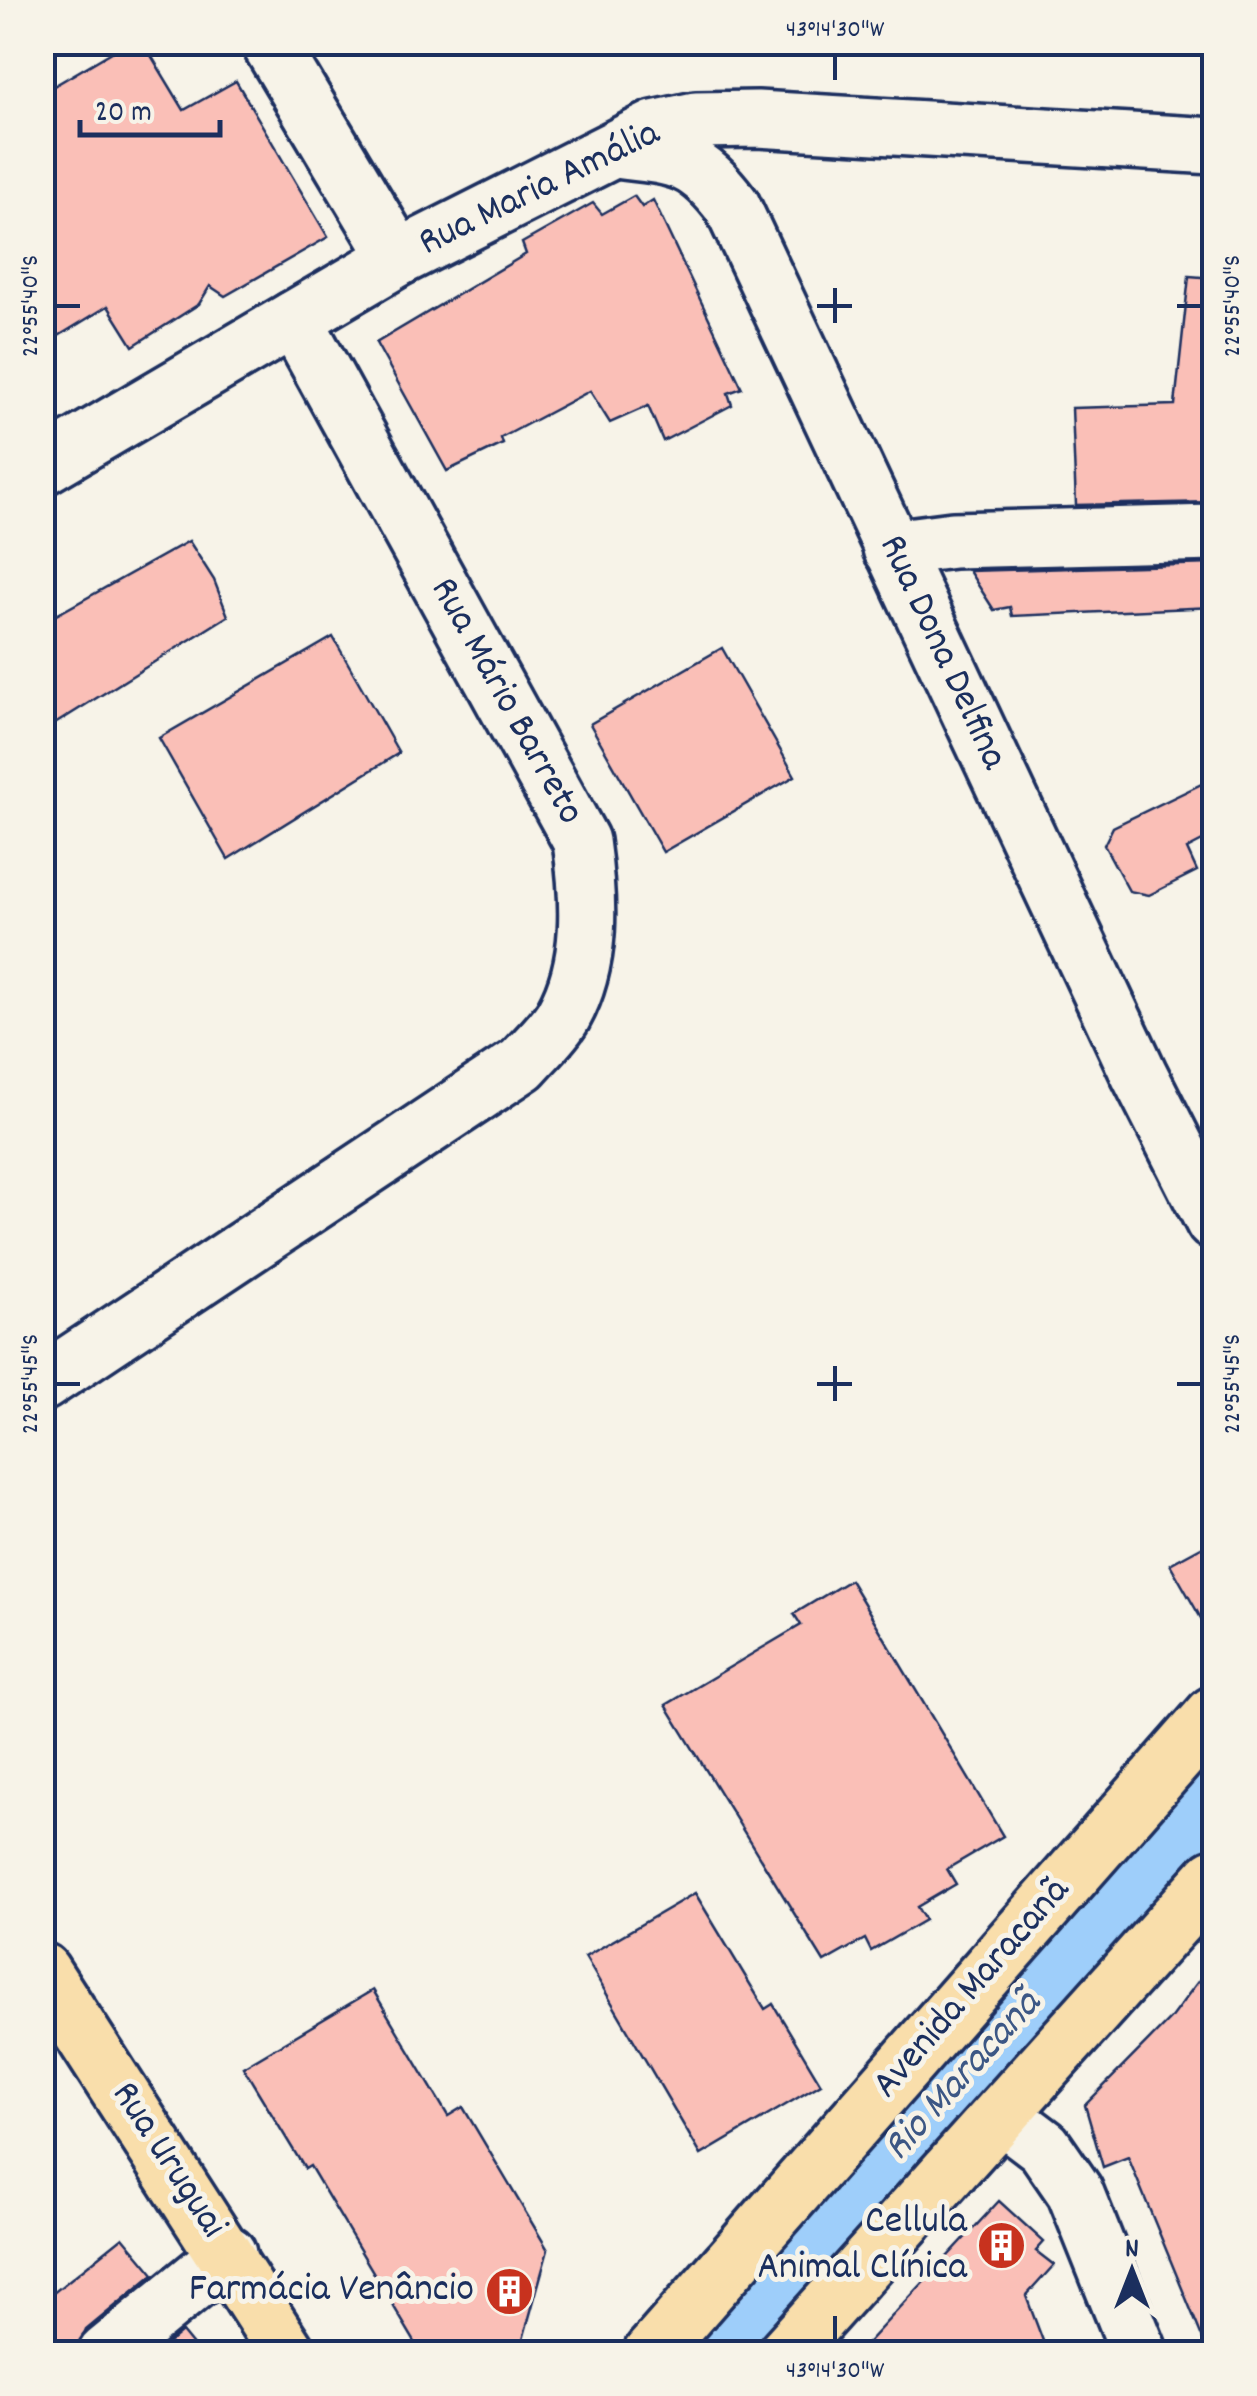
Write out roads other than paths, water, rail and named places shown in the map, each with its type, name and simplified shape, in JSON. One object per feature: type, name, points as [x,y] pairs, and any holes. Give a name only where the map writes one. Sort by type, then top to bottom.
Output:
[{"type":"main road","name":"Avenida Maracanã","points":[[651,2354],[1214,1714]]},
{"type":"main road","points":[[785,2354],[1214,1877]]},
{"type":"main road","name":"Rua Uruguai","points":[[42,1971],[228,2254],[288,2354]]},
{"type":"street","points":[[269,42],[398,258]]},
{"type":"street","name":"Rua Maria Amália","points":[[42,467],[398,258],[654,129],[696,120],[757,119],[1214,146]]},
{"type":"street","name":"Rua Dona Delfina","points":[[615,150],[670,156],[696,168],[708,174],[732,206],[1139,1074],[1214,1222]]},
{"type":"street","name":"Rua Mário Barreto","points":[[42,1383],[522,1064],[563,1017],[584,956],[588,892],[581,841],[294,319]]},
{"type":"street","points":[[891,548],[987,539],[1214,533]]},
{"type":"street","points":[[1003,2116],[1044,2147],[1075,2192],[1140,2354]]},
{"type":"street","points":[[106,2354],[228,2254]]},
{"type":"waterway","name":"Rio Maracanã","points":[[714,2354],[1214,1800]]},
{"type":"place","name":"Cellula Animal Clínica","points":[[1002,2246]]},
{"type":"place","name":"Farmácia Venâncio","points":[[509,2291]]}]
